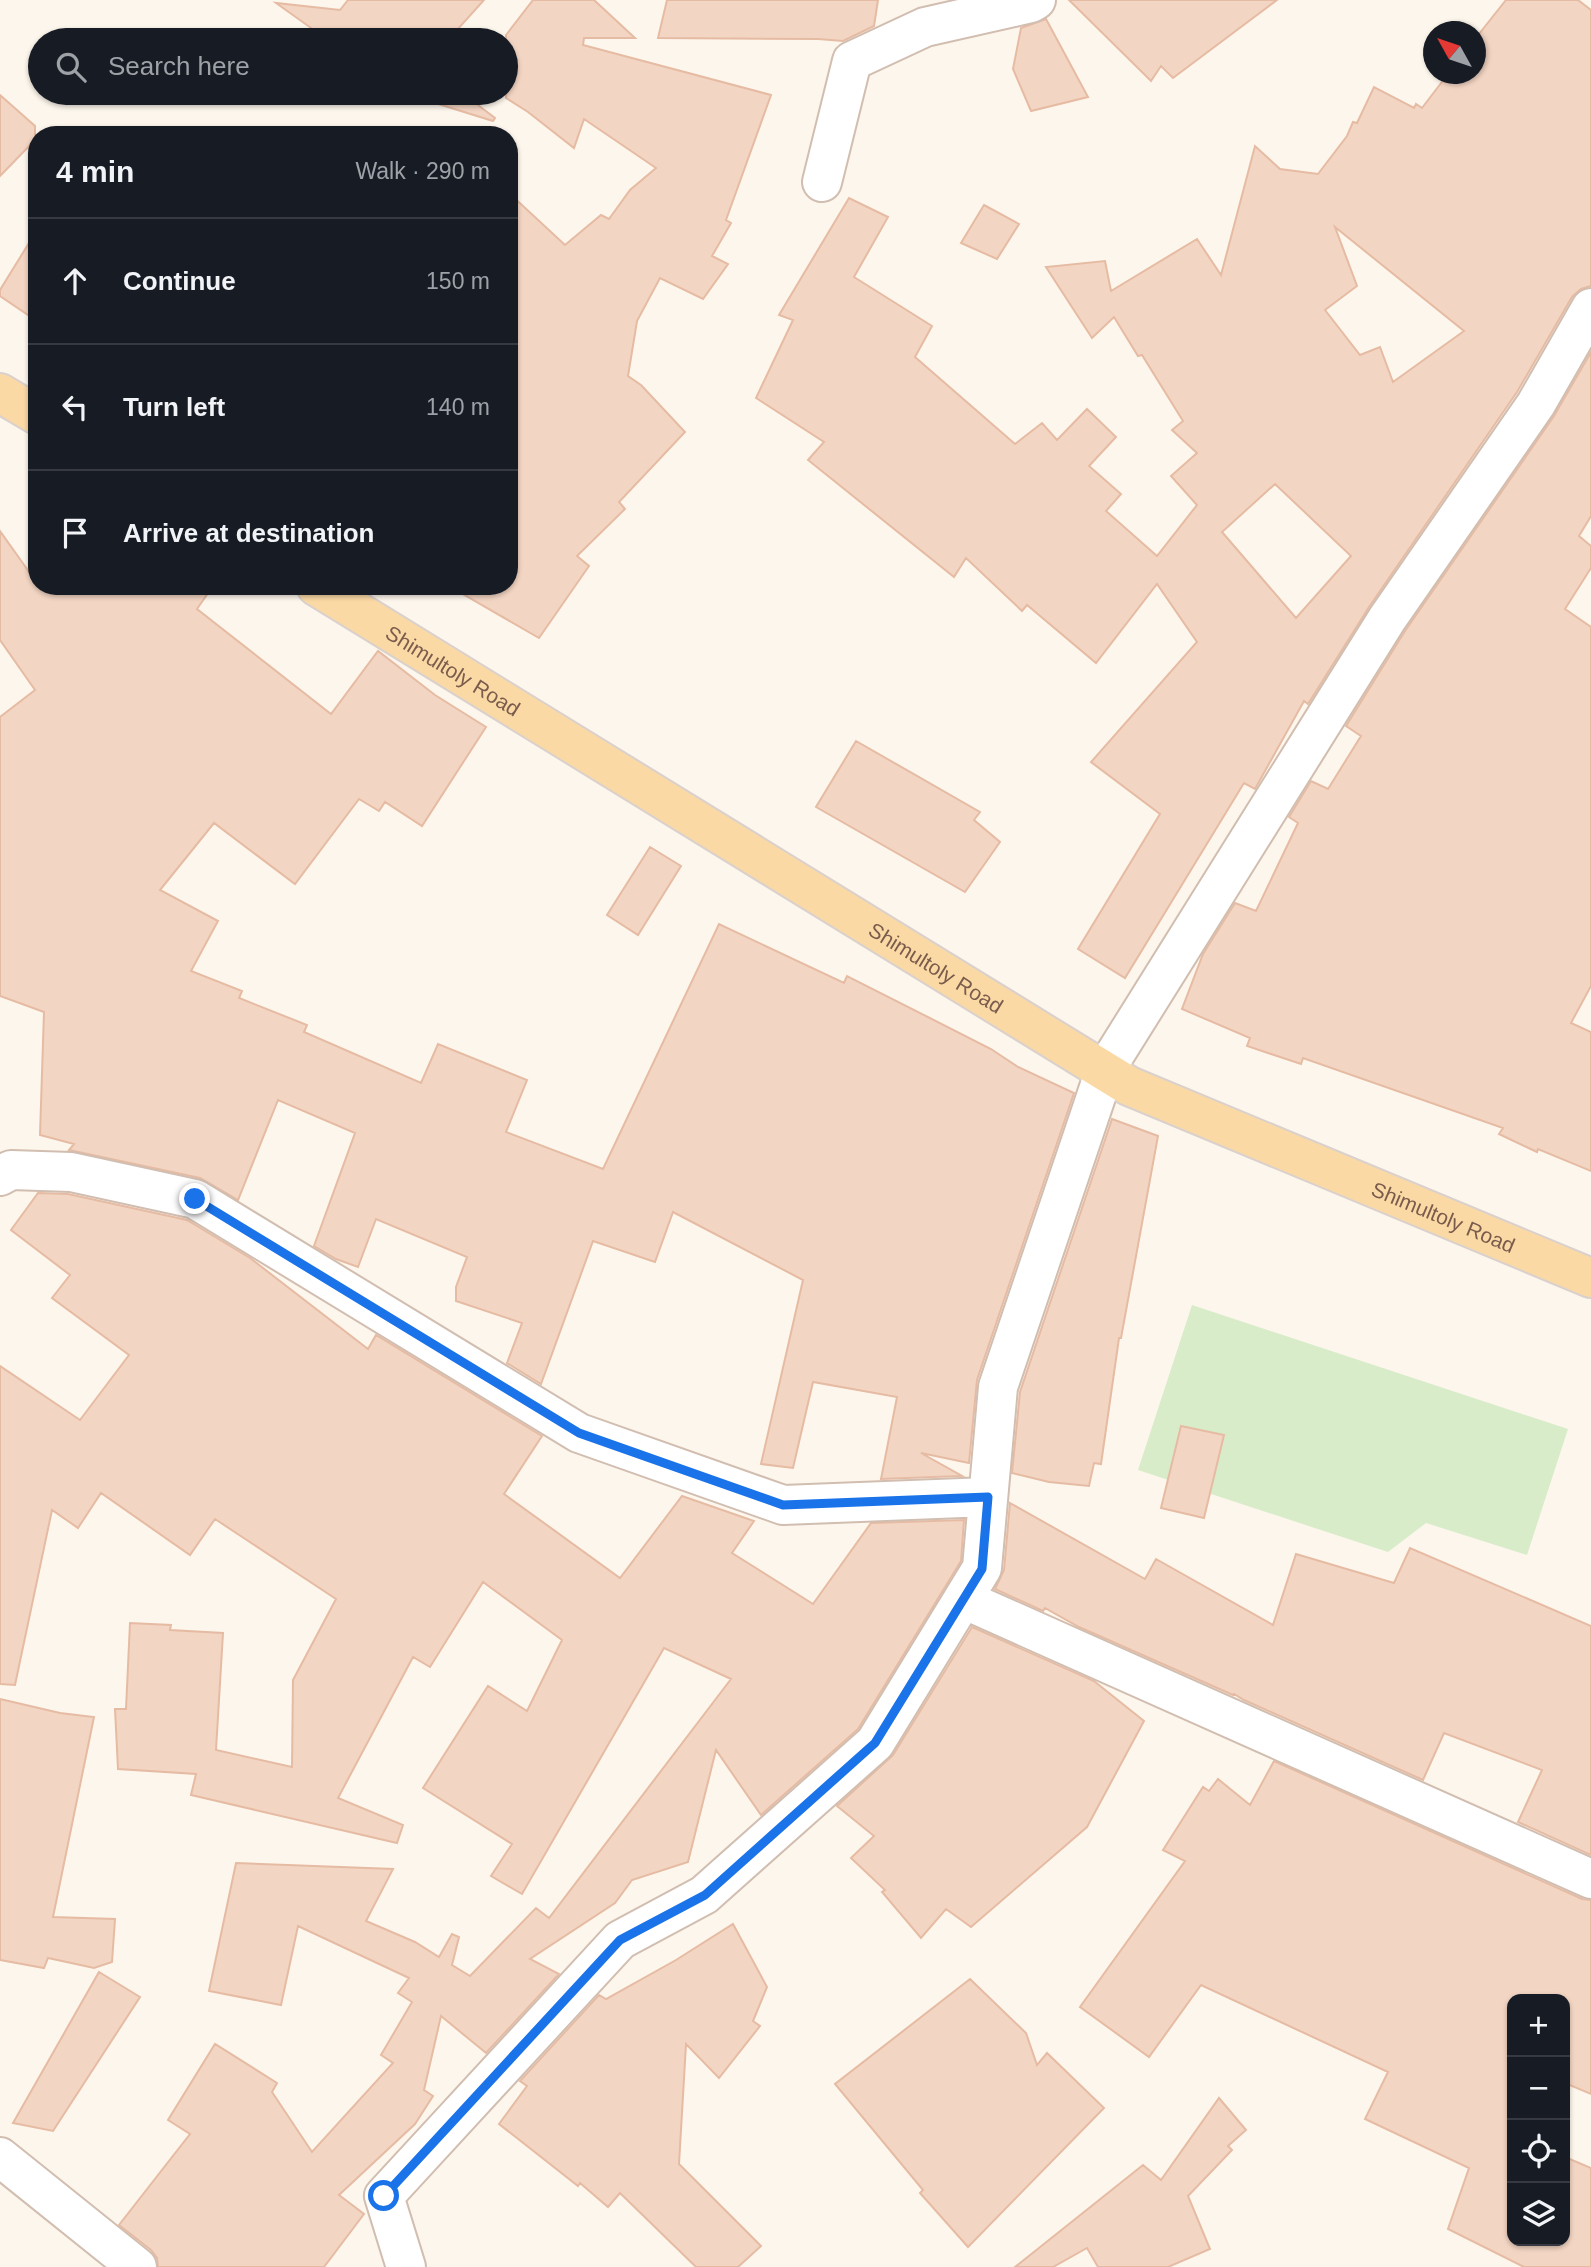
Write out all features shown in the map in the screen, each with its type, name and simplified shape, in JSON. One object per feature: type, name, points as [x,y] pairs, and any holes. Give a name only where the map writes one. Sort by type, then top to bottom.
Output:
[{"type":"main road","points":[[0,393],[28,410]]},
{"type":"main road","name":"Shimultoly Road","points":[[331,595],[1129,1086],[1591,1278]]},
{"type":"street","points":[[822,182],[852,61],[925,27],[1035,0]]},
{"type":"street","points":[[406,2267],[384,2196],[620,1940],[705,1895],[875,1743],[982,1569],[998,1387],[1105,1070],[1387,619],[1536,404],[1591,309]]},
{"type":"street","points":[[0,1175],[11,1170],[71,1172],[195,1199],[579,1433],[783,1505],[988,1497]]},
{"type":"street","points":[[963,1600],[1591,1880]]},
{"type":"street","points":[[0,2157],[137,2267]]},
{"type":"green space","points":[[1192,1305],[1568,1429],[1527,1555],[1426,1523],[1388,1552],[1138,1470]]},
{"type":"building","points":[[348,0],[484,0],[459,28],[311,28],[276,3],[340,10]]},
{"type":"building","points":[[533,0],[594,0],[635,38],[584,38],[583,45],[771,95],[726,220],[731,223],[712,256],[728,264],[703,299],[660,278],[637,321],[628,376],[641,385],[685,432],[619,502],[625,509],[577,556],[589,566],[539,638],[465,595],[518,595],[518,201],[565,245],[601,215],[609,219],[630,190],[656,168],[584,119],[574,148],[517,105],[518,28],[511,28]]},
{"type":"building","points":[[667,0],[878,0],[874,26],[843,41],[658,38]]},
{"type":"building","points":[[1069,0],[1277,0],[1173,78],[1161,66],[1151,81]]},
{"type":"building","points":[[1506,0],[1578,0],[1591,10],[1591,286],[1581,289],[1572,297],[1517,392],[1369,607],[1308,704],[1304,701],[1255,789],[1244,783],[1125,978],[1078,949],[1160,814],[1091,762],[1197,642],[1157,584],[1096,663],[1027,605],[1022,611],[966,558],[954,577],[808,460],[824,442],[756,398],[793,320],[779,315],[849,198],[888,217],[854,277],[932,326],[915,357],[1015,444],[1042,423],[1057,440],[1087,409],[1116,437],[1089,466],[1121,494],[1106,511],[1157,556],[1197,505],[1171,476],[1197,453],[1172,430],[1183,421],[1142,355],[1138,356],[1114,317],[1092,338],[1046,267],[1105,261],[1111,291],[1197,239],[1221,275],[1255,146],[1280,169],[1318,174],[1347,136],[1353,122],[1357,123],[1374,87],[1414,108],[1416,104],[1422,108],[1440,84],[1486,84],[1486,25]],"holes":[[[1335,227],[1464,331],[1393,382],[1380,347],[1360,355],[1325,310],[1357,286]],[[1275,484],[1351,556],[1296,618],[1222,532]]]},
{"type":"building","points":[[1046,19],[1088,97],[1031,111],[1013,69],[1021,28]]},
{"type":"building","points":[[0,95],[35,126],[28,126],[28,147],[0,176]]},
{"type":"building","points":[[442,105],[478,105],[495,118],[493,121]]},
{"type":"building","points":[[984,205],[1019,224],[997,259],[961,243]]},
{"type":"building","points":[[28,245],[28,315],[0,296],[0,290]]},
{"type":"building","points":[[1591,352],[1591,516],[1579,536],[1591,546],[1591,568],[1565,609],[1591,627],[1591,986],[1571,1023],[1591,1032],[1591,1171],[1538,1149],[1537,1152],[1499,1134],[1503,1128],[1303,1058],[1301,1064],[1247,1046],[1250,1038],[1182,1009],[1203,954],[1235,903],[1256,911],[1298,823],[1289,817],[1311,781],[1328,789],[1361,736],[1346,726],[1405,631],[1554,416]]},
{"type":"building","points":[[0,531],[28,570],[28,595],[207,595],[197,609],[331,714],[378,651],[435,695],[486,727],[422,826],[385,802],[379,811],[359,799],[295,884],[214,823],[160,890],[218,921],[191,971],[242,991],[239,998],[307,1025],[304,1032],[421,1083],[438,1044],[527,1080],[506,1132],[603,1169],[719,924],[844,983],[847,976],[991,1049],[1018,1067],[1074,1093],[977,1380],[969,1463],[921,1453],[962,1476],[881,1479],[897,1397],[813,1382],[793,1468],[761,1464],[803,1280],[673,1212],[655,1262],[593,1241],[541,1384],[507,1363],[522,1323],[456,1301],[456,1287],[467,1257],[376,1219],[358,1267],[336,1259],[314,1246],[355,1133],[278,1100],[238,1200],[200,1178],[69,1150],[74,1144],[40,1135],[44,1012],[0,996],[0,717],[35,690],[0,640]]},
{"type":"building","points":[[856,741],[980,812],[974,820],[1000,842],[965,892],[816,807]]},
{"type":"building","points":[[650,847],[681,866],[638,935],[607,915]]},
{"type":"building","points":[[1112,1119],[1158,1136],[1119,1338],[1101,1464],[1094,1463],[1089,1486],[1049,1482],[1012,1473],[1020,1392]]},
{"type":"building","points":[[38,1193],[68,1194],[187,1220],[250,1258],[368,1349],[376,1335],[542,1436],[504,1494],[620,1578],[682,1496],[754,1521],[732,1553],[813,1604],[871,1523],[964,1520],[961,1561],[858,1729],[761,1815],[716,1750],[688,1862],[632,1880],[615,1903],[530,1959],[559,1974],[486,2053],[441,2016],[424,2090],[433,2096],[415,2124],[339,2195],[364,2214],[324,2267],[158,2267],[157,2258],[151,2250],[119,2225],[190,2134],[168,2120],[215,2044],[277,2083],[272,2092],[312,2152],[393,2063],[381,2055],[412,2002],[398,1993],[409,1978],[298,1926],[281,2005],[209,1991],[236,1863],[393,1869],[366,1921],[415,1942],[439,1957],[452,1934],[459,1937],[452,1965],[470,1976],[536,1908],[549,1918],[731,1679],[664,1648],[522,1894],[491,1876],[512,1844],[423,1788],[488,1686],[527,1711],[562,1640],[483,1582],[430,1667],[413,1657],[338,1798],[403,1825],[397,1843],[191,1795],[196,1774],[118,1769],[115,1709],[126,1709],[130,1623],[171,1625],[170,1630],[223,1633],[216,1750],[292,1767],[293,1680],[336,1599],[215,1519],[190,1555],[101,1493],[78,1528],[52,1510],[15,1685],[0,1684],[0,1366],[80,1420],[129,1355],[52,1298],[70,1275],[11,1230]]},
{"type":"building","points":[[1181,1426],[1224,1435],[1204,1518],[1161,1508]]},
{"type":"building","points":[[1010,1503],[1145,1579],[1156,1559],[1273,1625],[1296,1554],[1394,1583],[1410,1548],[1591,1626],[1591,1855],[1518,1822],[1542,1770],[1444,1733],[1423,1780],[1079,1627],[1045,1608],[1043,1611],[995,1589],[1004,1570]]},
{"type":"building","points":[[972,1627],[1094,1681],[1144,1721],[1087,1827],[971,1927],[946,1909],[921,1938],[882,1892],[885,1890],[851,1858],[874,1836],[837,1806],[893,1755]]},
{"type":"building","points":[[0,1699],[60,1713],[94,1717],[53,1917],[115,1919],[112,1962],[94,1968],[48,1958],[44,1968],[0,1960]]},
{"type":"building","points":[[1274,1761],[1582,1899],[1591,1900],[1591,2094],[1570,2085],[1570,1994],[1507,1994],[1507,2246],[1570,2246],[1570,2159],[1591,2168],[1591,2267],[1524,2267],[1448,2229],[1469,2168],[1365,2119],[1388,2072],[1201,1985],[1149,2057],[1080,2007],[1185,1861],[1163,1850],[1203,1787],[1209,1791],[1218,1779],[1250,1805]]},
{"type":"building","points":[[733,1924],[767,1987],[753,2021],[760,2026],[719,2078],[686,2044],[679,2164],[761,2246],[738,2267],[696,2267],[620,2193],[608,2207],[580,2183],[578,2186],[499,2124],[527,2086],[520,2081],[599,1995],[606,1999]]},
{"type":"building","points":[[99,1972],[140,1997],[53,2131],[13,2123]]},
{"type":"building","points":[[970,1979],[1026,2033],[1037,2065],[1047,2053],[1104,2108],[968,2247],[920,2193],[923,2190],[835,2084]]},
{"type":"building","points":[[1219,2098],[1246,2130],[1228,2146],[1232,2150],[1188,2196],[1210,2249],[1168,2267],[1098,2267],[1087,2248],[1053,2267],[1015,2267],[1143,2165],[1161,2180]]},
{"type":"route","points":[[195,1199],[579,1433],[783,1505],[988,1497],[982,1569],[875,1743],[705,1895],[620,1940],[384,2196]]}]
